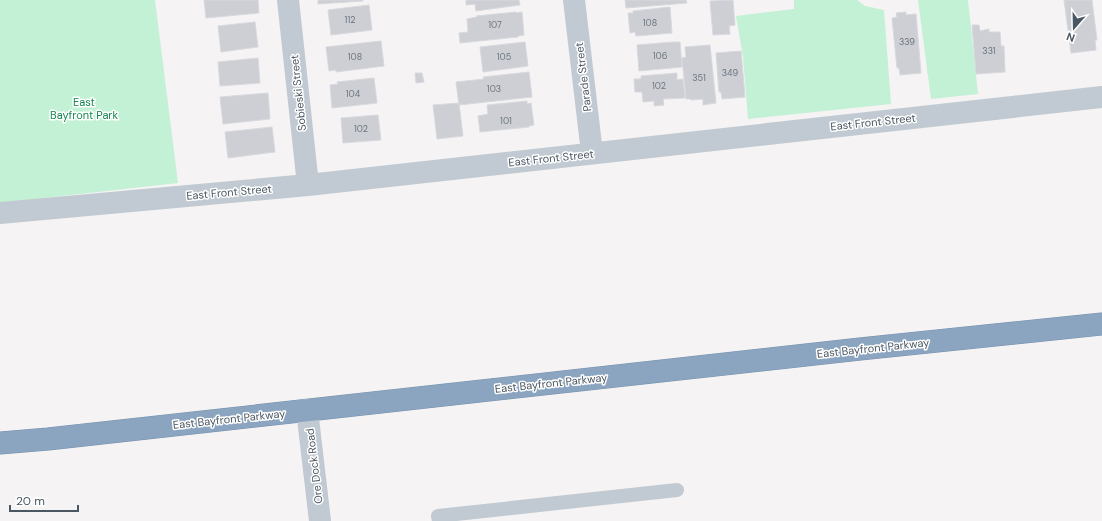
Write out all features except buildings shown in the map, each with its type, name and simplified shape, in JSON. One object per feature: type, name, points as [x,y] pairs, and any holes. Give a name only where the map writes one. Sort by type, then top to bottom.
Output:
[{"type":"highway","name":"East Bayfront Parkway","points":[[0,443],[1102,324]]},
{"type":"street","name":"Sobieski Street","points":[[288,0],[308,185]]},
{"type":"street","name":"Parade Street","points":[[574,0],[592,154]]},
{"type":"street","name":"East Front Street","points":[[0,213],[308,185],[1102,97]]},
{"type":"street","name":"Ore Dock Road","points":[[307,410],[320,521]]},
{"type":"lane","points":[[439,521],[438,516],[677,490]]},
{"type":"green space","name":"East Bayfront Park","points":[[0,0],[155,0],[178,183],[0,203]]},
{"type":"green space","points":[[794,0],[857,0],[865,6],[884,10],[891,104],[748,119],[743,57],[736,16],[794,9]]},
{"type":"green space","points":[[918,0],[968,0],[978,94],[931,99]]}]
